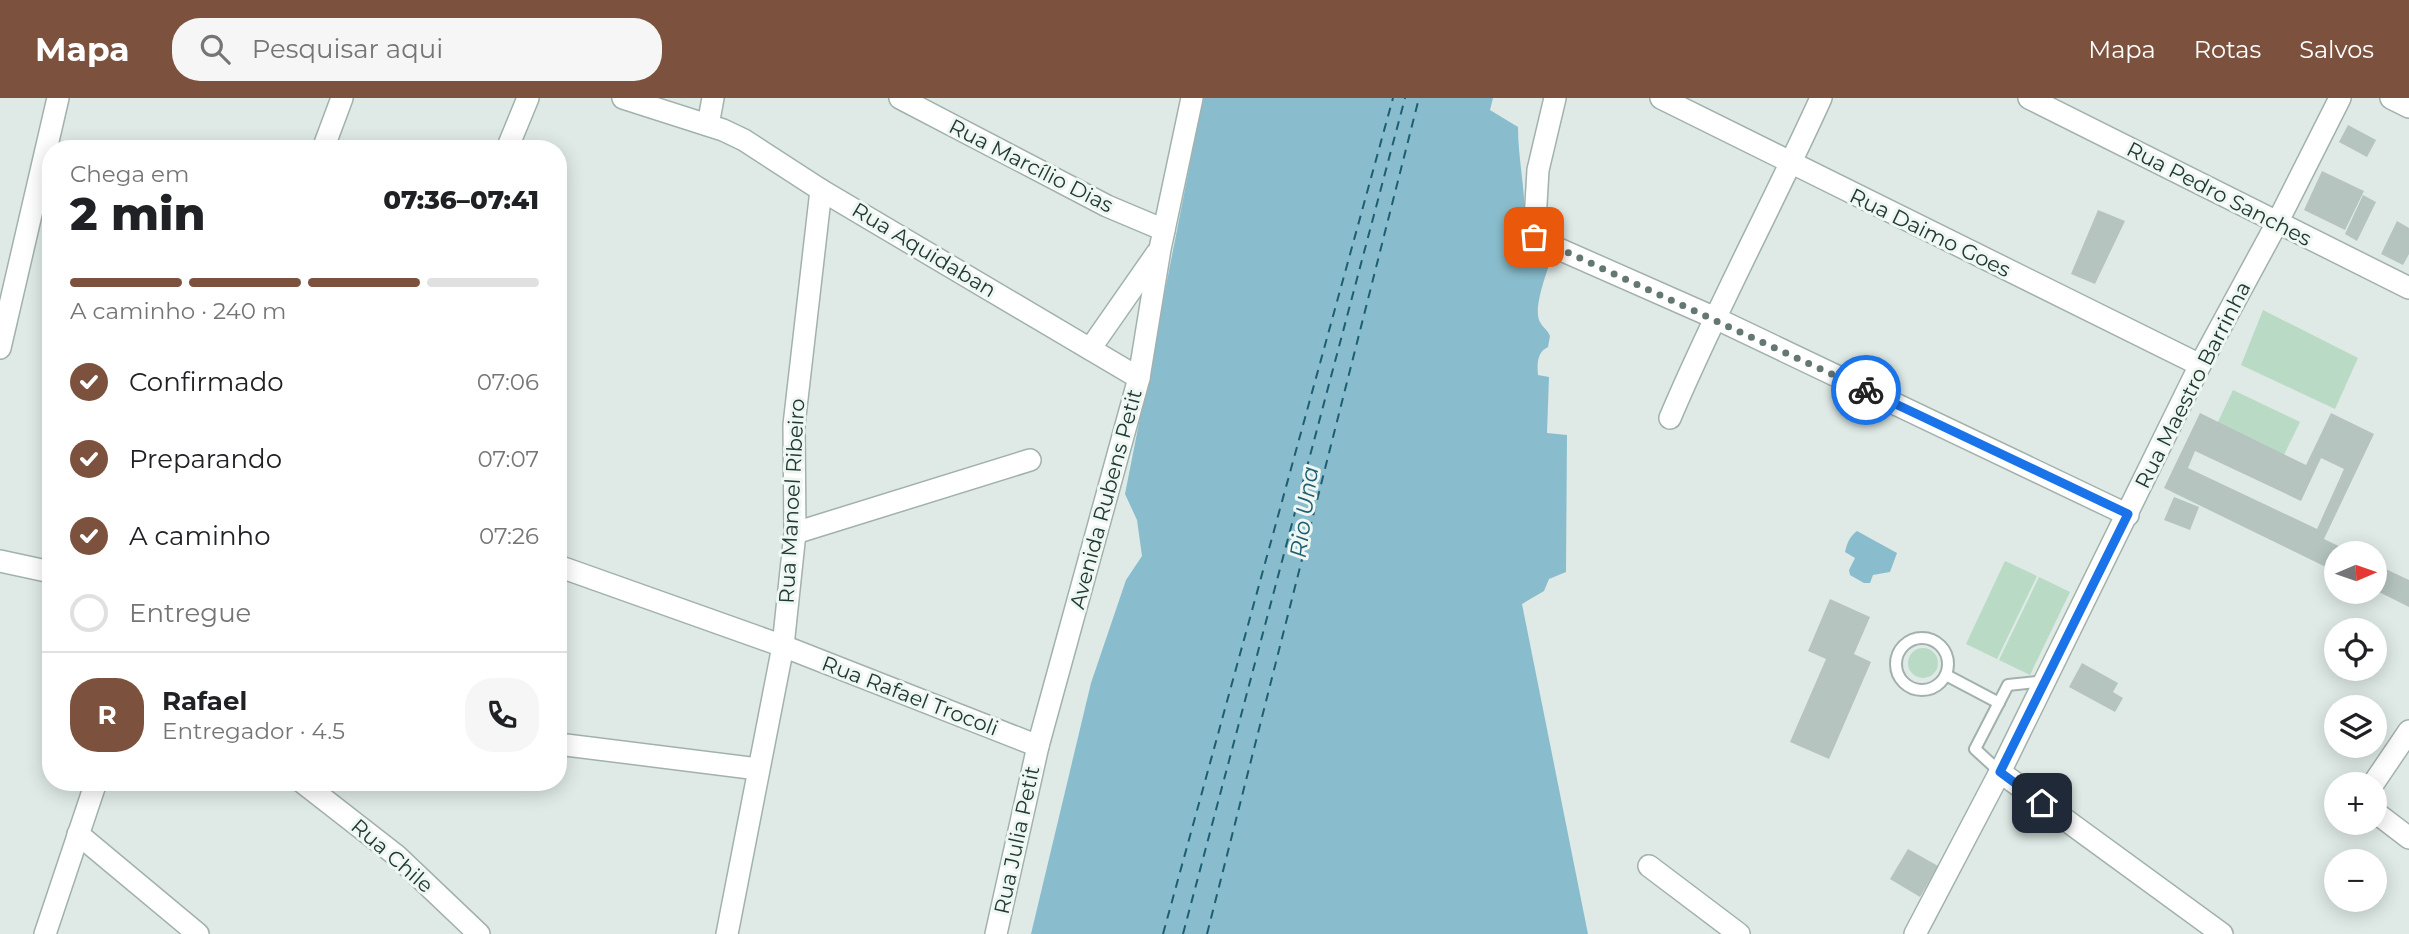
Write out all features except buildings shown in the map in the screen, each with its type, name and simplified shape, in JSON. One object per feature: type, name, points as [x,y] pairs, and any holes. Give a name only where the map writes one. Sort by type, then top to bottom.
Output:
[{"type":"street","points":[[48,140],[58,98]]},
{"type":"street","points":[[326,140],[342,98]]},
{"type":"street","points":[[511,140],[528,98]]},
{"type":"street","name":"Rua Aquidaban","points":[[623,98],[708,125],[744,140],[821,190],[1139,378]]},
{"type":"street","points":[[708,125],[713,98]]},
{"type":"street","name":"Rua Marcílio Dias","points":[[900,98],[1107,206],[1162,239]]},
{"type":"street","name":"Avenida Rubens Petit","points":[[1038,746],[1139,378],[1162,239],[1192,98]]},
{"type":"street","points":[[1556,98],[1538,170],[1534,237],[1713,317],[2128,514]]},
{"type":"street","name":"Rua Daimo Goes","points":[[1661,98],[2200,365]]},
{"type":"street","points":[[1670,418],[1713,317],[1791,164],[1821,98]]},
{"type":"street","name":"Rua Pedro Sanches","points":[[2029,98],[2409,288]]},
{"type":"street","name":"Rua Maestro Barrinha","points":[[1915,934],[2000,772],[2200,365],[2277,223],[2340,98]]},
{"type":"street","points":[[2391,98],[2409,107]]},
{"type":"street","points":[[0,348],[42,167]]},
{"type":"street","name":"Rua Manoel Ribeiro","points":[[727,934],[783,646],[794,533],[794,425],[821,190]]},
{"type":"street","name":"Avenida Rubens Petit","points":[[1090,349],[1162,239]]},
{"type":"street","points":[[794,533],[1030,460]]},
{"type":"street","points":[[0,561],[42,570]]},
{"type":"street","name":"Rua Rafael Trocoli","points":[[567,569],[783,646],[1038,746]]},
{"type":"street","points":[[2381,772],[2409,731]]},
{"type":"street","points":[[567,745],[758,769]]},
{"type":"street","name":"Rua Julia Petit","points":[[996,934],[1038,746]]},
{"type":"street","points":[[2000,772],[2222,934]]},
{"type":"street","points":[[45,934],[93,791]]},
{"type":"street","name":"Rua Chile","points":[[314,791],[397,856],[479,934]]},
{"type":"street","points":[[2387,822],[2409,838]]},
{"type":"street","points":[[78,834],[198,934]]},
{"type":"street","points":[[1649,866],[1739,934]]},
{"type":"lane","points":[[1931,639],[1939,643],[1948,658],[1946,676],[1934,688],[1926,691],[1909,687],[1898,674],[1896,657],[1906,642],[1931,639]]},
{"type":"lane","points":[[1946,676],[1999,703]]},
{"type":"lane","points":[[2000,772],[1975,749],[2008,685],[2045,681]]},
{"type":"green space","points":[[2263,310],[2358,358],[2335,409],[2241,365]]},
{"type":"green space","points":[[2233,390],[2300,422],[2283,457],[2216,426]]},
{"type":"green space","points":[[2005,561],[2037,576],[1997,659],[1966,644]]},
{"type":"green space","points":[[2039,577],[2070,592],[2030,675],[1999,660]]},
{"type":"green space","points":[[1923,648],[1929,649],[1937,657],[1937,669],[1929,677],[1923,678],[1917,677],[1909,669],[1908,663],[1909,657],[1917,649]]},
{"type":"water","name":"Rio Una","points":[[1203,98],[1493,98],[1490,110],[1518,127],[1525,207],[1520,255],[1526,261],[1537,255],[1549,265],[1538,310],[1540,322],[1550,336],[1548,347],[1540,355],[1538,367],[1538,375],[1549,377],[1547,433],[1567,435],[1566,572],[1549,579],[1544,591],[1522,604],[1588,934],[1031,934],[1091,683],[1126,580],[1142,556],[1137,520],[1125,494]]},
{"type":"water","points":[[1857,531],[1897,553],[1890,572],[1873,575],[1870,583],[1864,583],[1850,575],[1849,570],[1855,558],[1845,552],[1849,540]]},
{"type":"ferry route","points":[[1163,934],[1393,98]]},
{"type":"ferry route","points":[[1183,934],[1405,98]]},
{"type":"ferry route","points":[[1207,934],[1419,98]]},
{"type":"way so far","points":[[1534,237],[1713,317],[1866,390]]},
{"type":"route","points":[[1866,390],[2128,514],[2000,772],[2042,803]]}]
